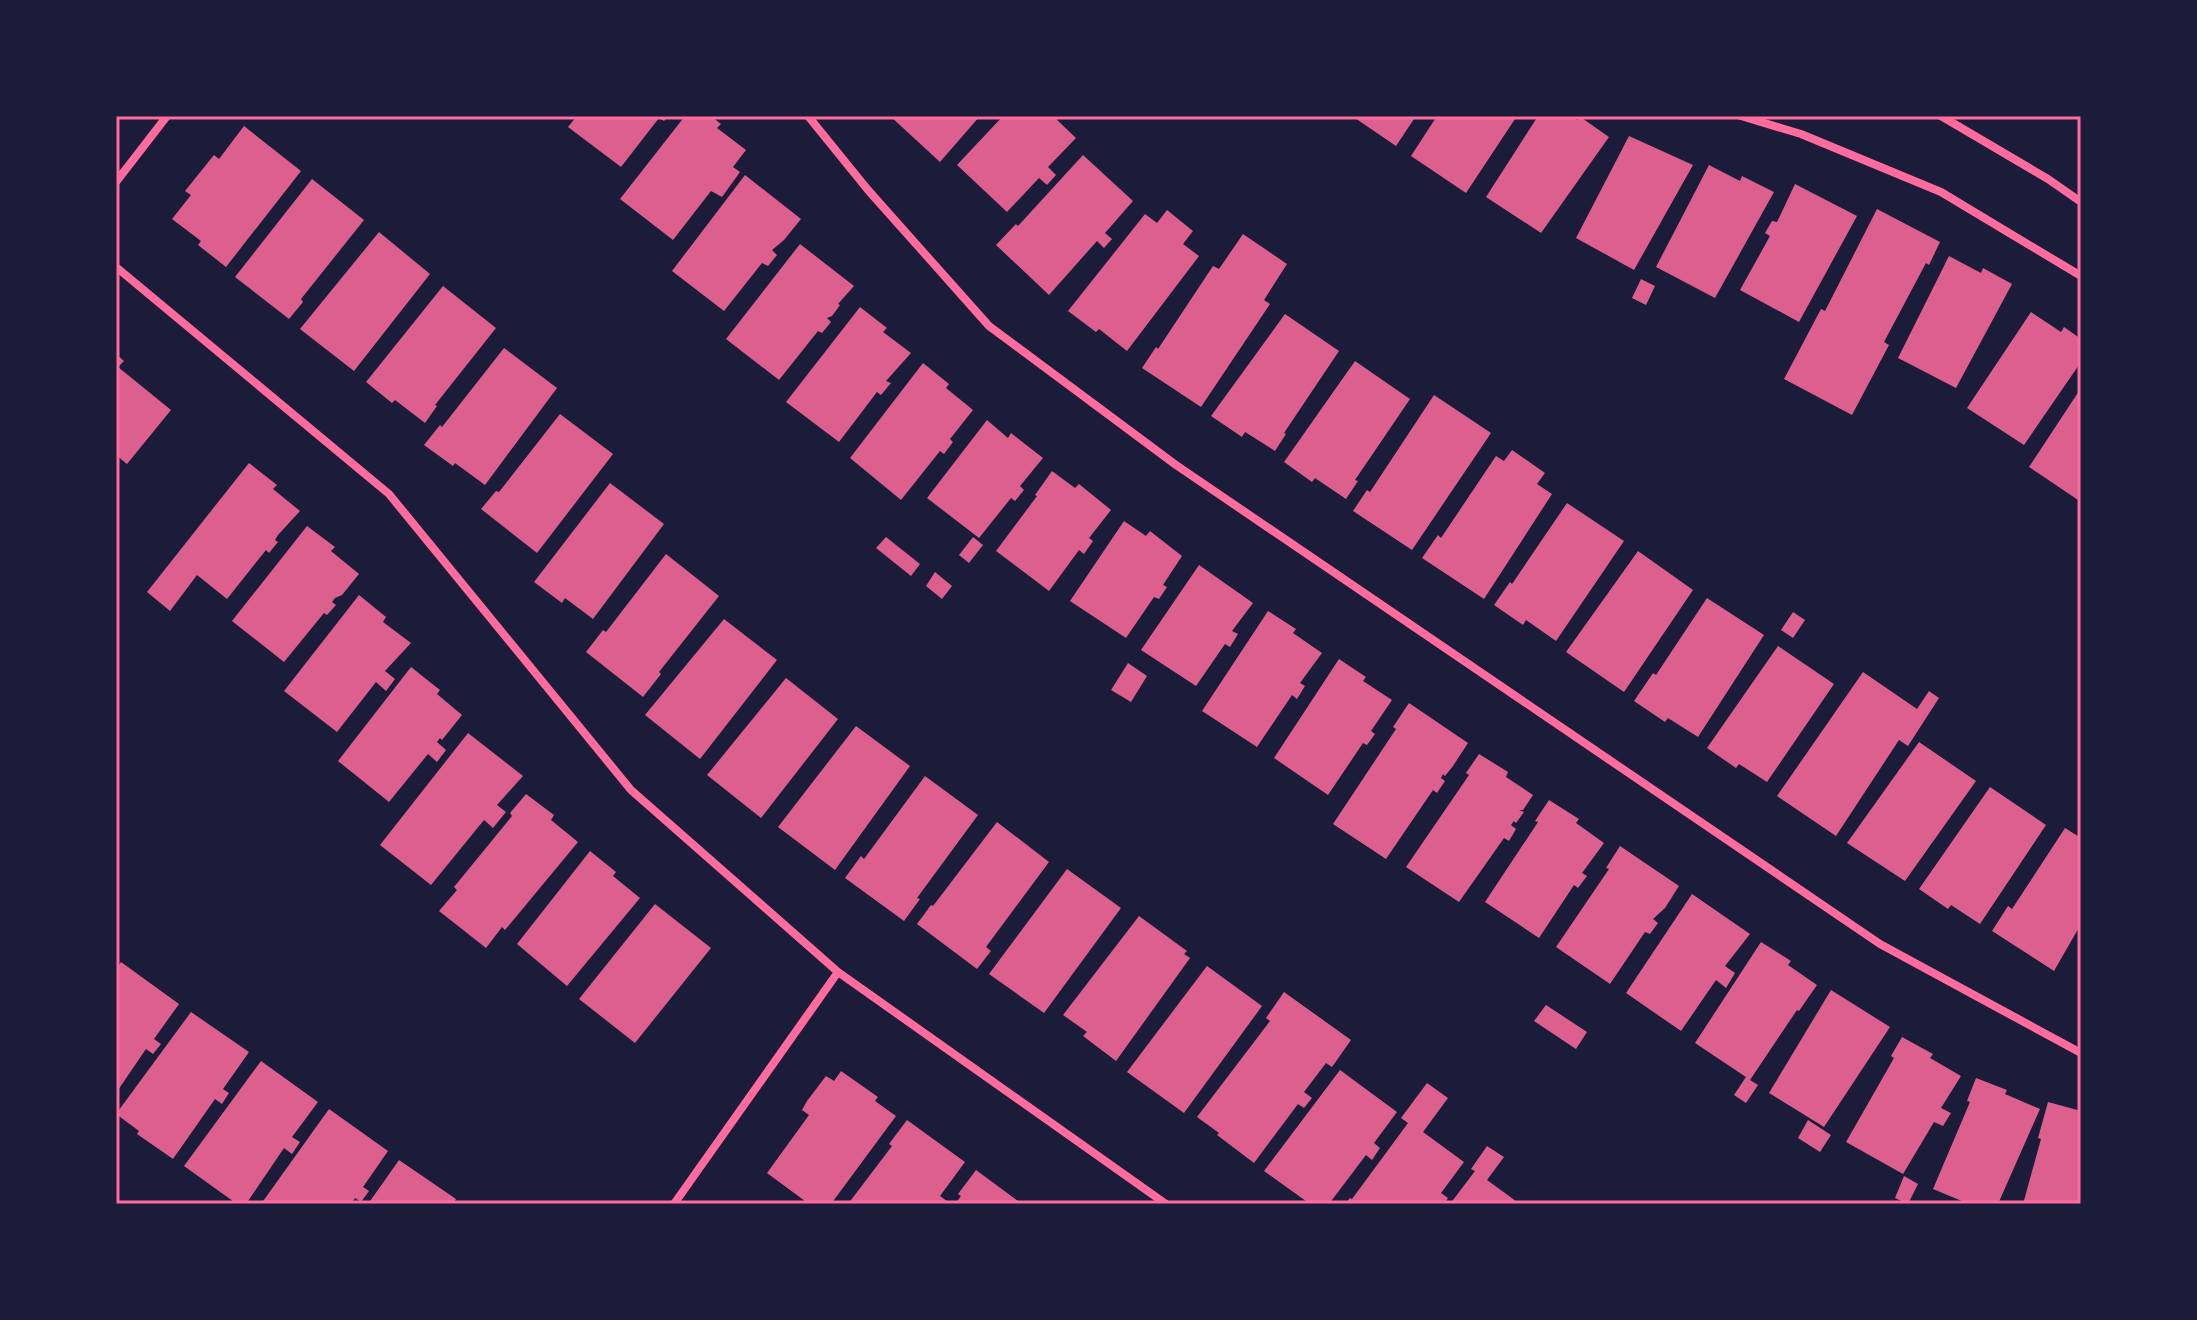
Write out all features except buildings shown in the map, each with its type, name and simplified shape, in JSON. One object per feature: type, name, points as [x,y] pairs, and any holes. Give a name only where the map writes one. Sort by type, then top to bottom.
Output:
[{"type":"street","points":[[116,182],[167,116]]},
{"type":"street","points":[[808,116],[868,190],[989,326],[1176,465],[1880,944],[2081,1053]]},
{"type":"street","points":[[1741,116],[1801,134],[1941,192],[2081,276]]},
{"type":"street","points":[[1941,116],[2081,202]]},
{"type":"street","points":[[116,267],[389,494],[631,790],[838,972],[1166,1204]]},
{"type":"street","points":[[674,1204],[838,972]]}]
